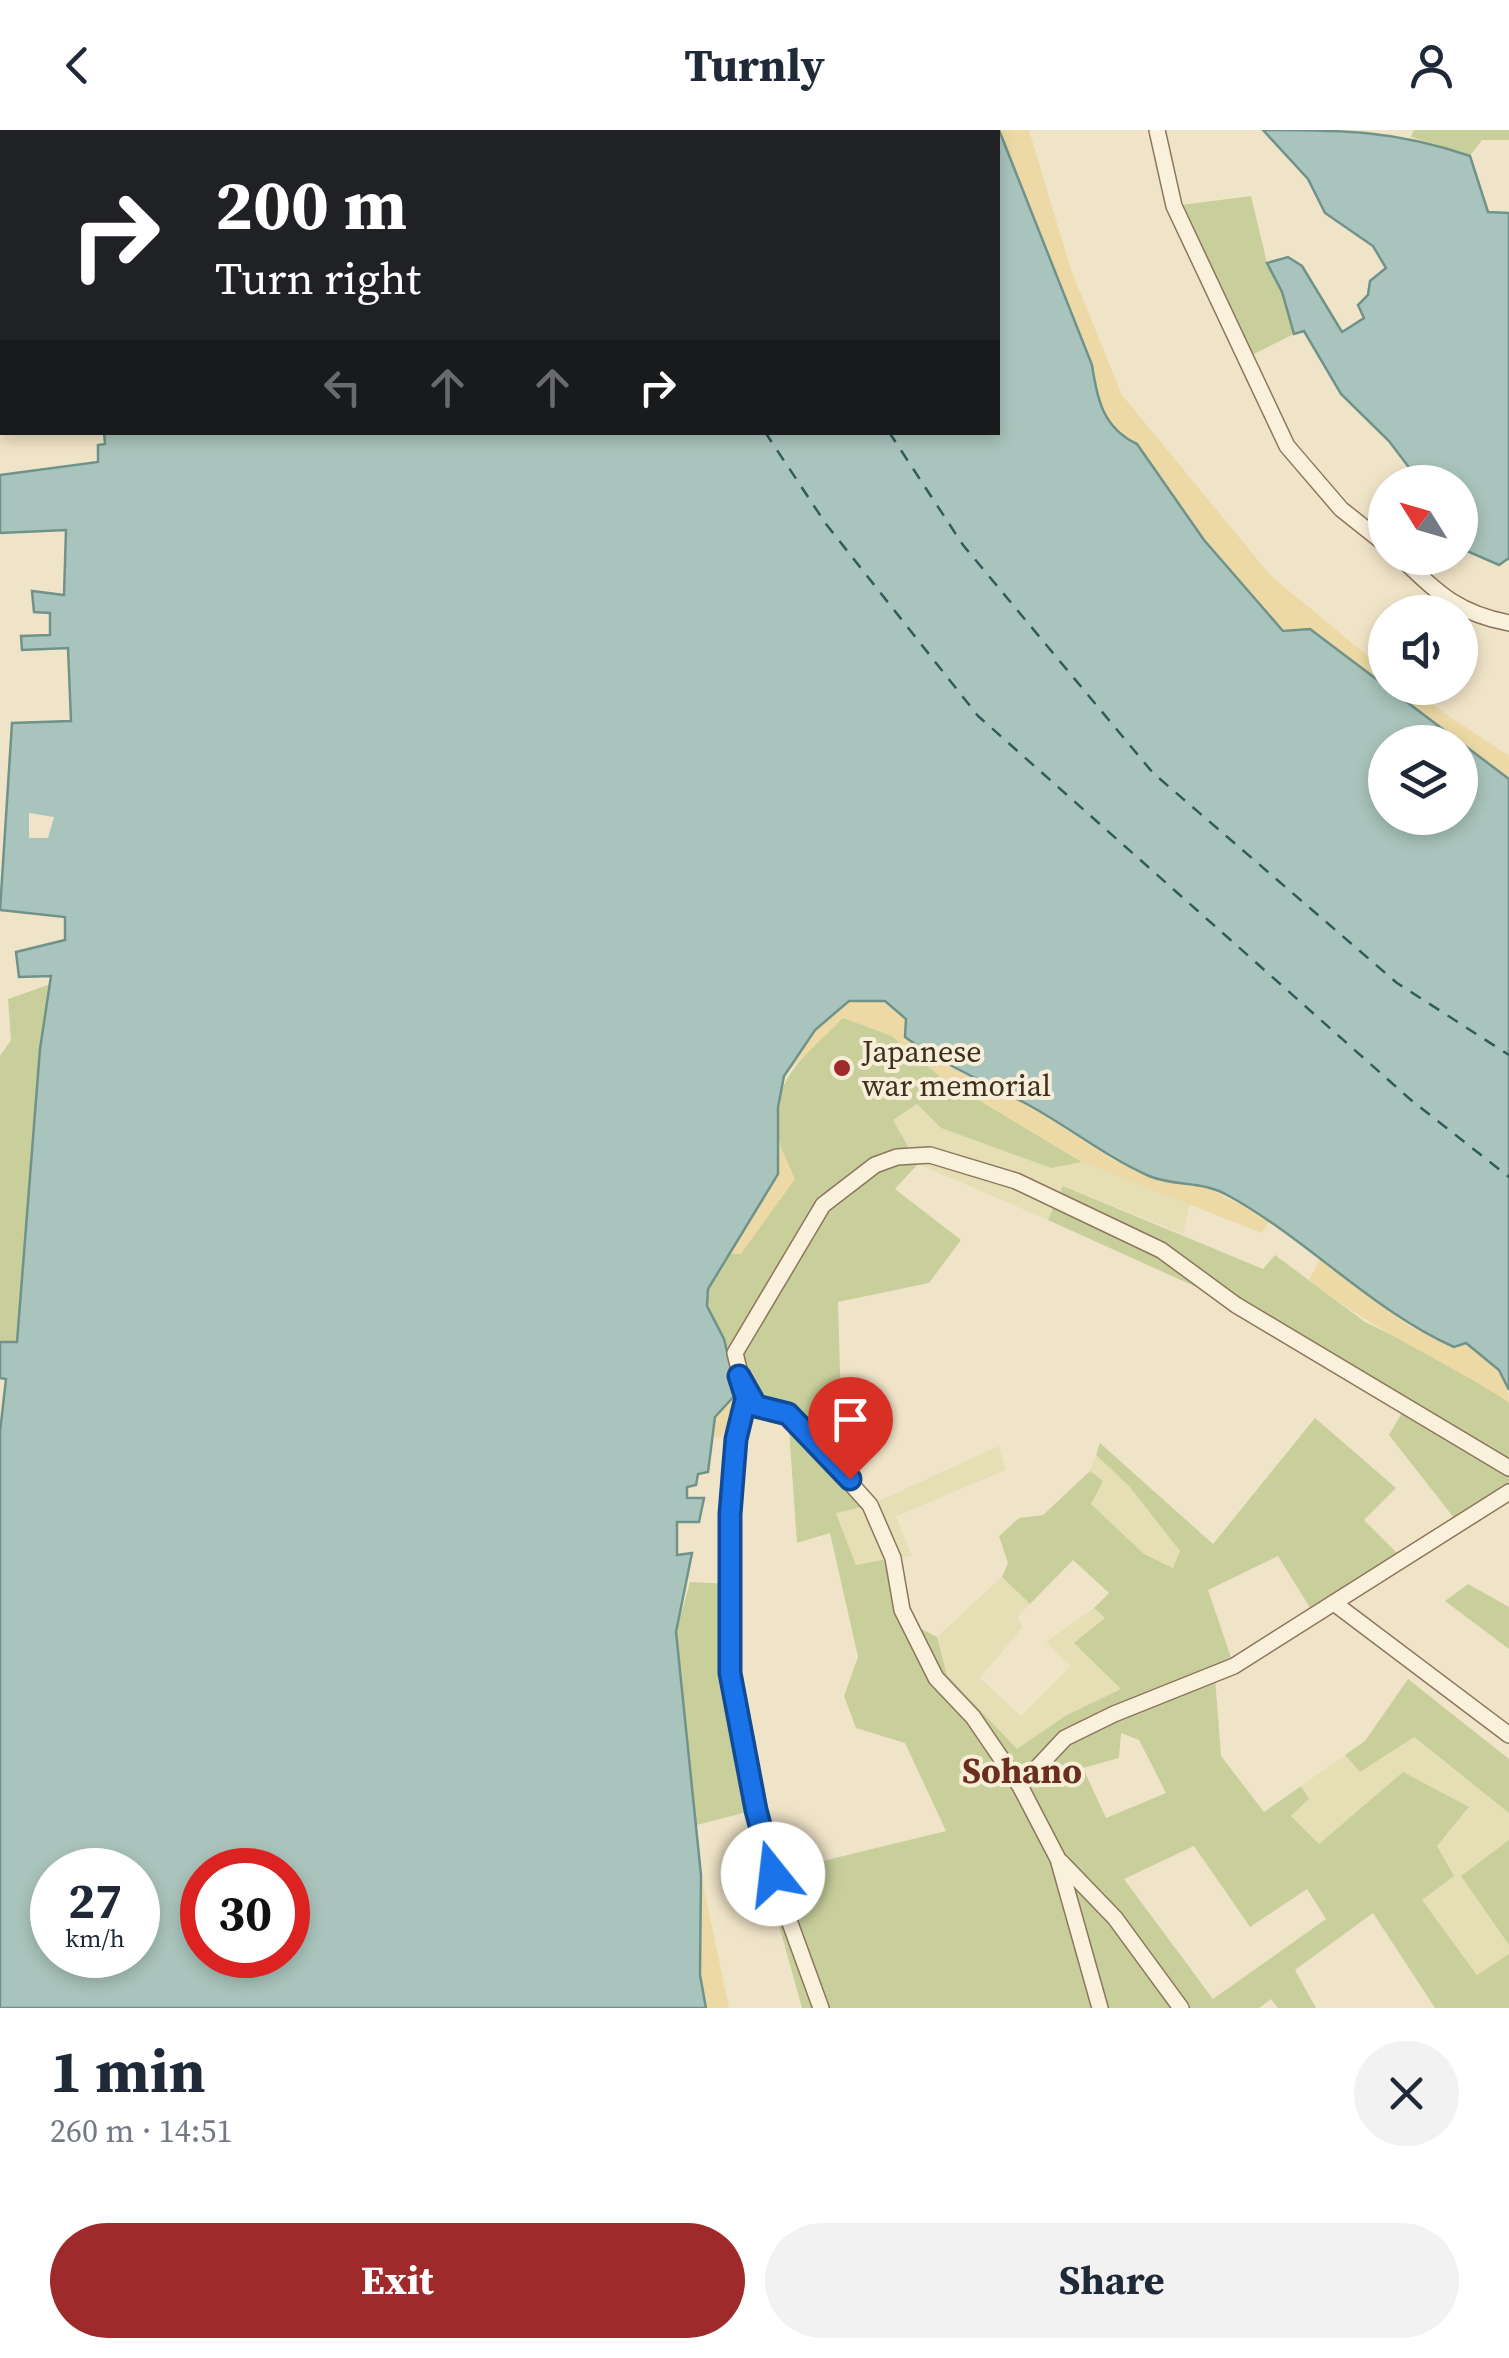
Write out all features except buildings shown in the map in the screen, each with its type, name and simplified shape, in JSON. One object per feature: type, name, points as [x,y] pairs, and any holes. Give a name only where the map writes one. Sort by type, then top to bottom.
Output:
[{"type":"street","points":[[1157,130],[1174,206],[1287,446],[1341,509],[1368,530]]},
{"type":"street","points":[[1419,575],[1448,602],[1478,617],[1509,624]]},
{"type":"street","points":[[821,2008],[782,1901],[756,1810],[730,1673],[730,1514],[736,1439],[746,1398],[735,1353],[822,1206],[875,1165],[896,1157],[930,1154],[1016,1181],[1161,1250],[1236,1305],[1509,1468]]},
{"type":"street","points":[[739,1376],[756,1406],[788,1414],[870,1505],[893,1558],[902,1610],[936,1678],[973,1716],[1020,1786],[1058,1859],[1100,2008]]},
{"type":"street","points":[[1020,1786],[1066,1738],[1114,1714],[1215,1677],[1509,1492]]},
{"type":"street","points":[[1334,1603],[1509,1735]]},
{"type":"street","points":[[1058,1859],[1115,1918],[1181,2008]]},
{"type":"shaded area","points":[[917,1104],[941,1128],[1051,1168],[1082,1162],[1190,1203],[1183,1234],[1064,1186],[1048,1220],[918,1164],[893,1120]]},
{"type":"shaded area","points":[[999,1446],[1006,1470],[896,1516],[912,1556],[856,1565],[836,1512],[870,1505]]},
{"type":"shaded area","points":[[1096,1455],[1129,1486],[1180,1551],[1173,1568],[1144,1554],[1091,1504],[1102,1481],[1090,1471]]},
{"type":"shaded area","points":[[1002,1577],[1030,1604],[1017,1618],[1023,1627],[980,1678],[1021,1716],[1071,1666],[1046,1642],[1094,1608],[1105,1618],[1121,1689],[1065,1716],[1017,1750],[947,1675],[937,1637]]},
{"type":"shaded area","points":[[1413,1737],[1509,1813],[1509,1840],[1461,1876],[1509,1945],[1509,1954],[1478,1976],[1421,1899],[1437,1846],[1469,1808],[1319,1844],[1291,1816],[1309,1800],[1301,1786],[1345,1755],[1360,1771]]},
{"type":"green space","points":[[1414,130],[1509,130],[1509,140],[1482,140],[1470,156],[1411,137]]},
{"type":"green space","points":[[1251,196],[1267,263],[1282,292],[1294,334],[1244,359],[1174,206]]},
{"type":"green space","points":[[51,984],[40,1049],[17,1343],[0,1342],[0,1056],[11,1040],[8,999]]},
{"type":"green space","points":[[843,1017],[892,1036],[942,1078],[1082,1162],[1051,1168],[941,1128],[917,1104],[893,1120],[918,1164],[895,1189],[961,1240],[929,1283],[838,1302],[841,1405],[850,1479],[870,1505],[836,1513],[856,1565],[893,1558],[908,1622],[937,1637],[947,1675],[1017,1749],[1065,1716],[1121,1689],[1074,1643],[1105,1618],[1094,1608],[1109,1593],[1073,1560],[1030,1604],[1002,1577],[1008,1563],[999,1536],[1019,1518],[1043,1515],[1090,1471],[1103,1481],[1091,1504],[1144,1554],[1173,1568],[1180,1551],[1129,1486],[1096,1455],[1100,1443],[1213,1544],[1315,1418],[1396,1488],[1364,1520],[1401,1557],[1315,1616],[1278,1556],[1208,1590],[1234,1666],[1215,1677],[1221,1756],[1264,1812],[1301,1786],[1309,1799],[1291,1816],[1319,1844],[1403,1772],[1469,1807],[1437,1846],[1454,1876],[1422,1900],[1477,1975],[1509,1954],[1509,2008],[1435,2008],[1373,1913],[1295,1970],[1316,2008],[1278,2008],[1271,1999],[1259,2008],[802,2008],[765,1875],[946,1831],[905,1743],[856,1728],[844,1696],[858,1657],[830,1533],[797,1543],[788,1415],[756,1405],[707,1306],[708,1289],[730,1254],[741,1254],[786,1165],[777,1117],[786,1081]],"holes":[[[1121,1733],[1139,1740],[1166,1793],[1106,1818],[1083,1768],[1119,1758]],[[1194,1846],[1250,1927],[1307,1889],[1326,1919],[1213,1999],[1124,1879]]]},
{"type":"green space","points":[[1063,1186],[1263,1269],[1275,1255],[1365,1322],[1443,1360],[1509,1402],[1509,1492],[1458,1523],[1389,1435],[1406,1406],[1236,1305],[1048,1220]]},
{"type":"green space","points":[[690,1582],[731,1584],[730,1673],[755,1810],[693,1826],[676,1632]]},
{"type":"green space","points":[[1468,1584],[1509,1607],[1509,1649],[1445,1601]]},
{"type":"green space","points":[[1408,1679],[1509,1759],[1509,1813],[1414,1737],[1360,1772],[1345,1755],[1365,1741]]},
{"type":"green space","points":[[1509,1840],[1509,1945],[1461,1876]]},
{"type":"sand","points":[[1000,130],[1029,130],[1071,270],[1122,395],[1271,576],[1368,656],[1368,673],[1310,629],[1283,631],[1204,540],[1137,444],[1116,430],[1099,401],[1092,365]]},
{"type":"sand","points":[[1410,705],[1432,705],[1462,725],[1437,725]]},
{"type":"sand","points":[[1478,735],[1509,756],[1509,779],[1478,756]]},
{"type":"sand","points":[[850,1001],[885,1001],[906,1019],[941,1063],[1028,1105],[1111,1159],[1160,1181],[1196,1182],[1270,1220],[1262,1233],[1082,1162],[942,1078],[892,1036],[843,1018],[784,1076],[816,1030]]},
{"type":"sand","points":[[778,1141],[795,1179],[741,1254],[730,1254],[778,1174]]},
{"type":"sand","points":[[1322,1256],[1406,1324],[1459,1339],[1482,1353],[1501,1375],[1509,1402],[1382,1329],[1309,1280]]},
{"type":"sand","points":[[724,1339],[746,1398],[720,1438],[709,1436],[715,1416],[737,1393]]},
{"type":"sand","points":[[701,1875],[729,2008],[706,2008],[700,1976]]},
{"type":"water","points":[[1263,130],[1368,133],[1470,156],[1488,212],[1509,213],[1509,558],[1499,565],[1478,556],[1478,465],[1407,465],[1389,441],[1341,394],[1304,331],[1294,334],[1282,292],[1267,263],[1288,257],[1302,266],[1342,332],[1364,318],[1358,305],[1368,295],[1370,281],[1386,268],[1373,246],[1325,213],[1308,179]]},
{"type":"water","points":[[1000,133],[1092,365],[1099,401],[1109,421],[1137,444],[1204,540],[1283,631],[1310,629],[1368,673],[1368,705],[1411,705],[1437,725],[1368,725],[1368,835],[1478,835],[1478,756],[1509,779],[1509,1390],[1499,1370],[1466,1343],[1454,1347],[1395,1314],[1287,1233],[1229,1196],[1149,1176],[1025,1103],[919,1047],[905,1037],[906,1019],[885,1001],[849,1001],[815,1030],[784,1076],[778,1107],[778,1174],[708,1289],[707,1306],[724,1339],[737,1393],[715,1417],[708,1472],[698,1474],[696,1485],[687,1487],[687,1498],[704,1498],[699,1522],[677,1522],[677,1555],[692,1553],[676,1632],[701,1875],[700,1975],[706,2008],[0,2008],[0,1432],[6,1379],[0,1378],[0,1342],[17,1342],[40,1049],[51,976],[19,977],[16,952],[65,940],[65,917],[0,910],[12,723],[71,721],[68,648],[22,650],[21,636],[50,635],[50,613],[34,612],[32,591],[64,595],[66,530],[0,533],[0,475],[98,462],[98,445],[105,444],[104,435],[1000,435]]},
{"type":"pier","points":[[29,813],[54,817],[48,838],[29,838]]},
{"type":"ferry route","points":[[767,435],[826,524],[978,716],[1411,1100],[1509,1177]]},
{"type":"ferry route","points":[[891,435],[963,545],[1153,773],[1397,983],[1509,1055]]},
{"type":"place","name":"Japanese war memorial","points":[[842,1068]]},
{"type":"district","name":"Sohano","points":[[1022,1771]]},
{"type":"route","points":[[773,1874],[756,1810],[746,1740],[730,1673],[730,1514],[736,1439],[746,1398],[739,1376],[756,1406],[788,1414],[850,1479]]}]
